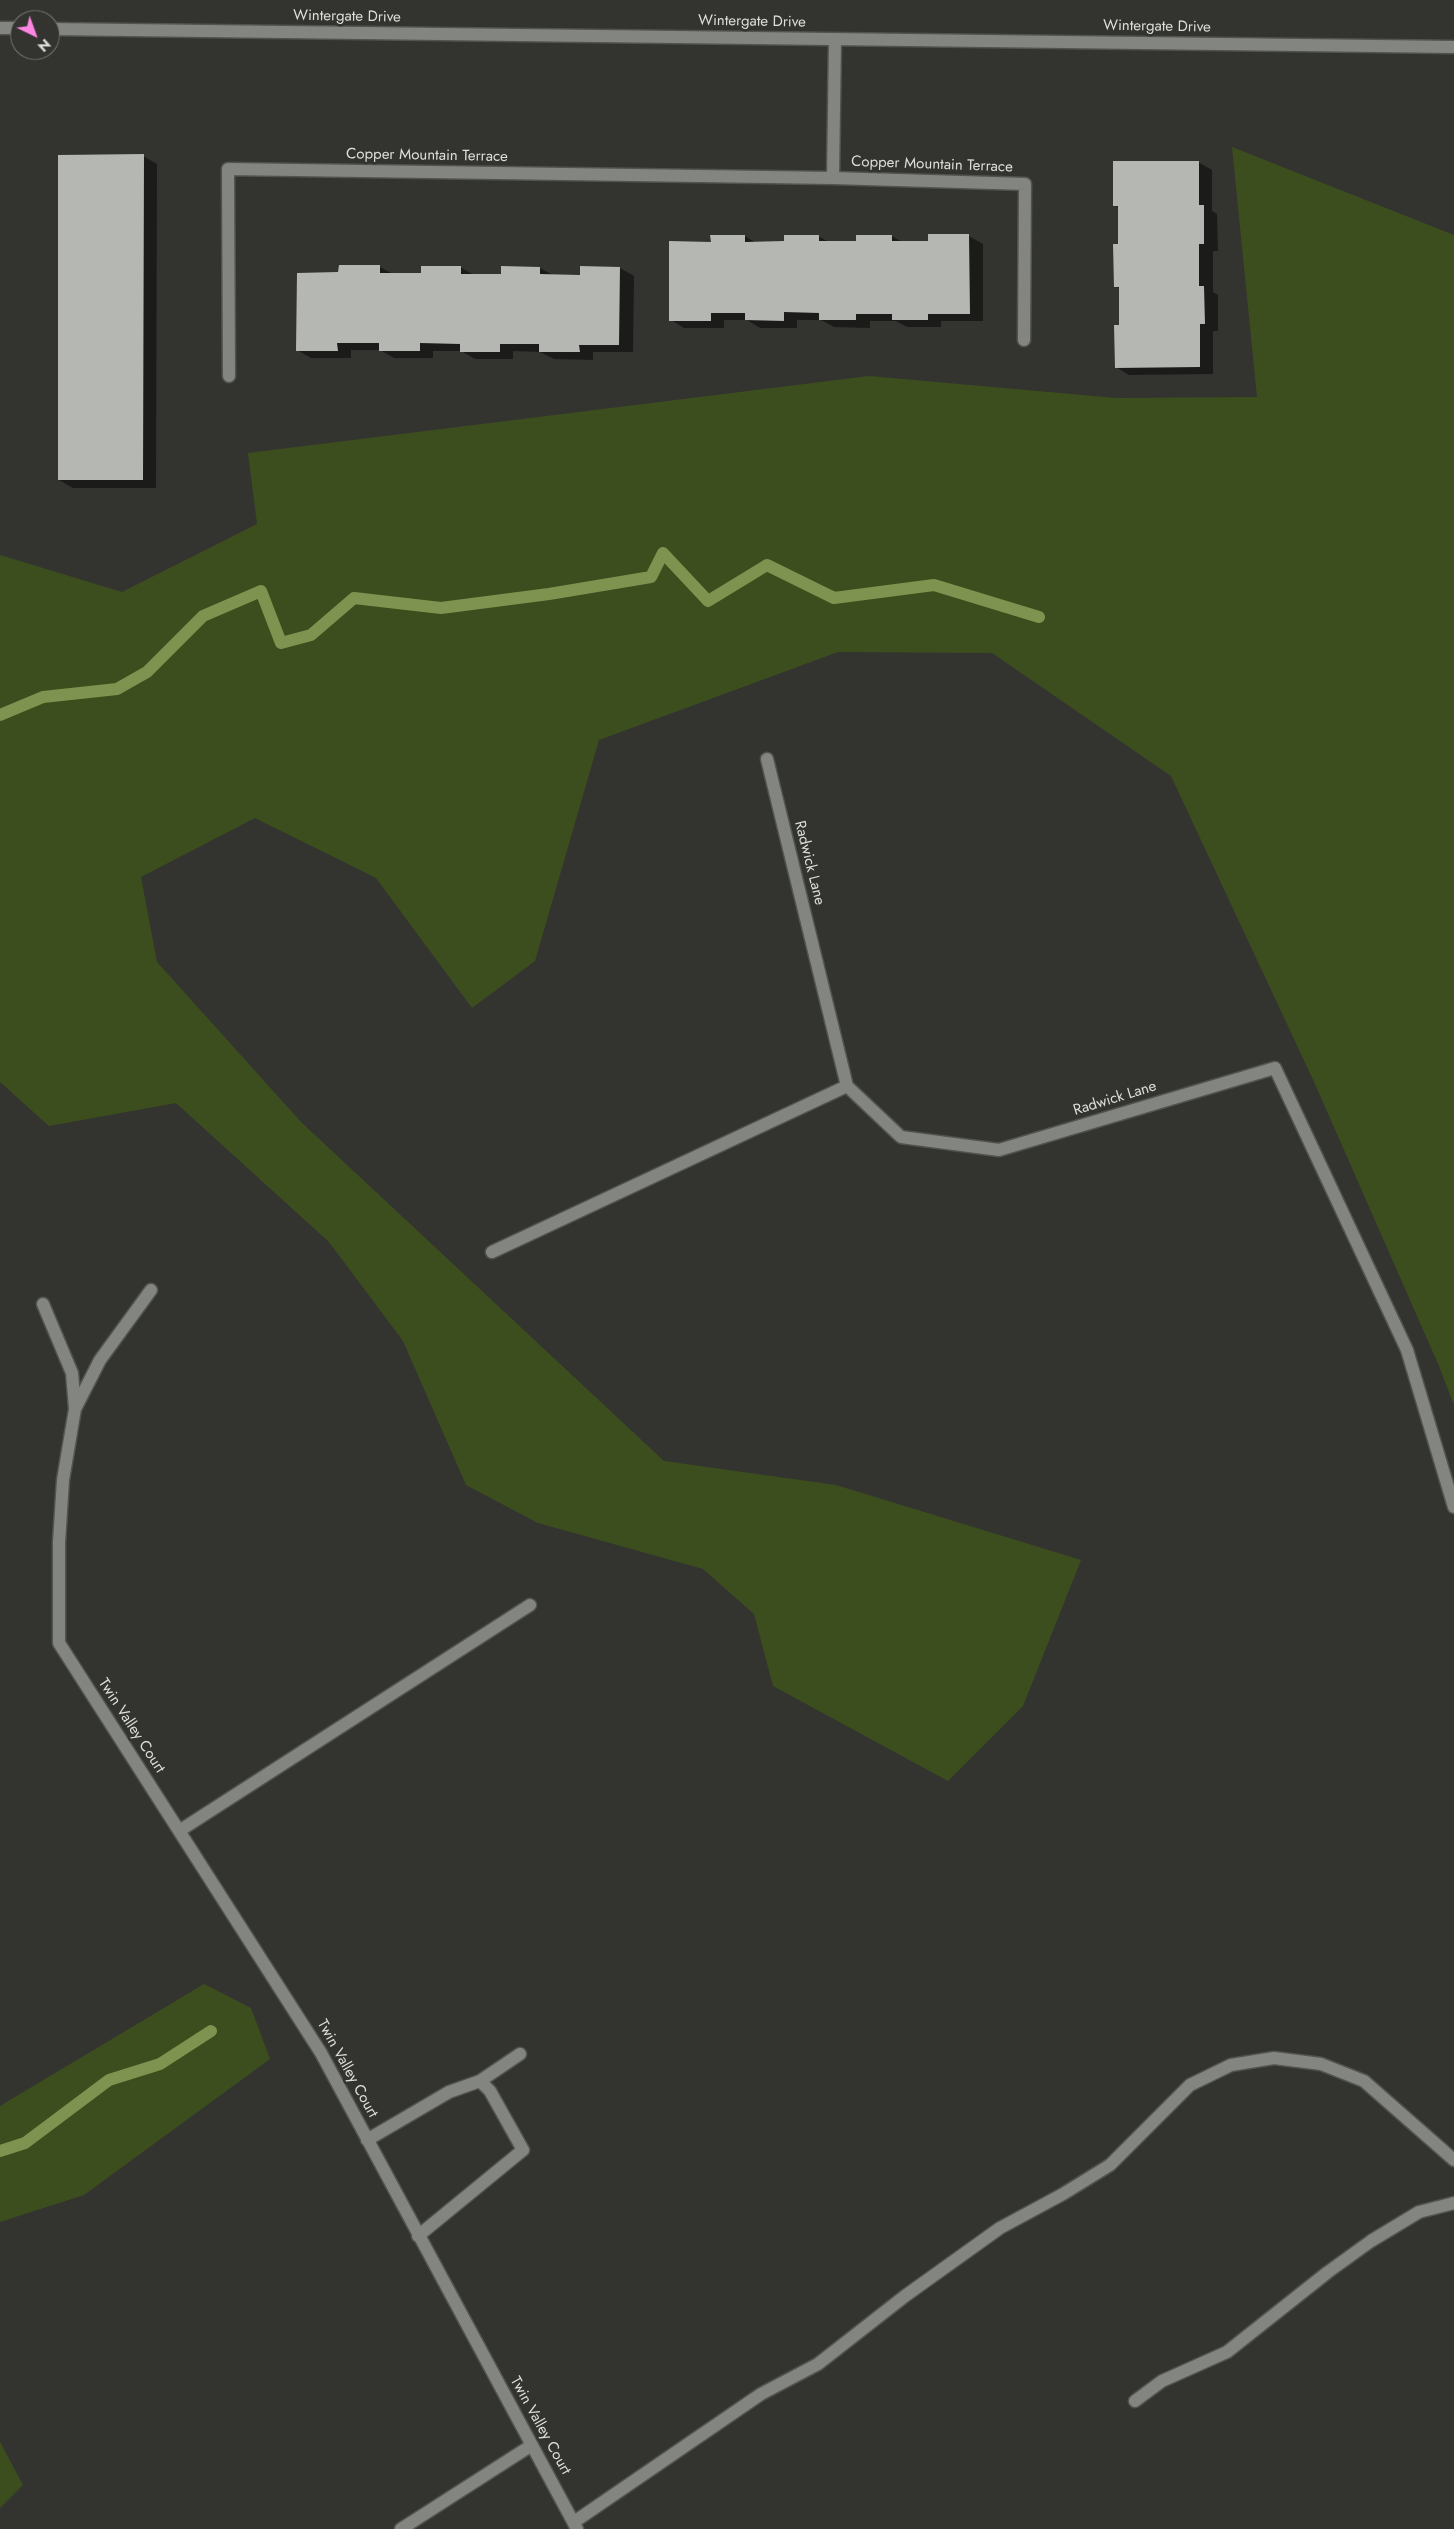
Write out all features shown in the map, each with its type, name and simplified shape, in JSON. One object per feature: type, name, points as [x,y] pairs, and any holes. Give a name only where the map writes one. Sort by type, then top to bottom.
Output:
[{"type":"street","name":"Wintergate Drive","points":[[60,29],[1454,47]]},
{"type":"street","name":"Copper Mountain Terrace","points":[[833,178],[835,40]]},
{"type":"street","name":"Copper Mountain Terrace","points":[[229,376],[228,170],[833,178],[1025,184],[1024,340]]},
{"type":"street","name":"Radwick Lane","points":[[767,759],[847,1086],[901,1137],[999,1150],[1275,1068],[1407,1350],[1454,1507]]},
{"type":"street","points":[[492,1252],[847,1086]]},
{"type":"street","points":[[75,1408],[100,1360],[151,1290]]},
{"type":"street","points":[[44,1304],[72,1373],[75,1408]]},
{"type":"street","name":"Twin Valley Court","points":[[75,1408],[63,1480],[59,1542],[59,1643],[321,2052],[418,2236],[576,2526]]},
{"type":"street","points":[[179,1831],[530,1605]]},
{"type":"street","points":[[367,2140],[450,2092],[480,2081],[520,2054]]},
{"type":"street","points":[[576,2526],[761,2394],[818,2364],[905,2296],[1000,2228],[1063,2194],[1110,2165],[1190,2085],[1231,2064],[1274,2058],[1321,2064],[1364,2082],[1454,2160]]},
{"type":"street","points":[[418,2236],[523,2150],[490,2091],[480,2081]]},
{"type":"street","points":[[1135,2401],[1162,2381],[1227,2352],[1328,2272],[1372,2241],[1420,2212],[1454,2203]]},
{"type":"street","points":[[401,2529],[532,2445]]},
{"type":"green space","points":[[1232,147],[1454,235],[1454,1405],[1439,1366],[1315,1084],[1171,776],[992,653],[838,652],[599,740],[535,961],[472,1008],[376,878],[255,818],[141,877],[157,962],[301,1122],[664,1461],[836,1485],[1081,1560],[1023,1706],[948,1781],[773,1686],[754,1614],[703,1569],[538,1523],[466,1485],[403,1341],[329,1242],[176,1103],[49,1126],[0,1082],[0,555],[122,592],[257,524],[248,453],[869,376],[1116,398],[1257,397]]},
{"type":"green space","points":[[204,1984],[251,2008],[270,2059],[84,2195],[0,2222],[0,2106]]},
{"type":"green space","points":[[0,2442],[23,2485],[0,2508]]},
{"type":"building","points":[[144,154],[143,480],[58,480],[58,155]]},
{"type":"building","points":[[1113,161],[1199,161],[1199,205],[1204,205],[1204,244],[1199,244],[1199,286],[1204,286],[1205,324],[1200,324],[1200,367],[1115,368],[1114,325],[1119,325],[1119,287],[1114,287],[1113,244],[1118,244],[1118,206],[1113,206]]},
{"type":"building","points":[[928,234],[969,234],[970,314],[928,314],[928,320],[892,320],[892,314],[856,314],[856,320],[819,320],[819,313],[784,312],[784,321],[745,320],[745,313],[711,313],[711,321],[669,321],[669,241],[711,242],[710,235],[745,235],[745,242],[784,241],[784,235],[819,235],[819,241],[856,241],[856,235],[892,235],[892,241],[928,241]]},
{"type":"building","points":[[339,265],[380,265],[380,273],[421,273],[421,266],[461,266],[461,274],[501,274],[501,266],[540,267],[540,274],[580,275],[580,266],[620,267],[619,345],[579,345],[580,352],[539,352],[539,344],[500,344],[500,352],[460,352],[460,344],[420,343],[420,351],[379,351],[379,343],[337,343],[338,351],[296,351],[297,273],[338,272]]},
{"type":"waterway","points":[[0,715],[43,697],[117,689],[147,672],[203,616],[261,591],[281,643],[311,635],[354,598],[441,608],[549,594],[651,577],[663,553],[708,601],[767,565],[834,598],[934,585],[1039,617]]},
{"type":"waterway","points":[[0,2151],[25,2143],[109,2080],[160,2064],[211,2031]]}]
